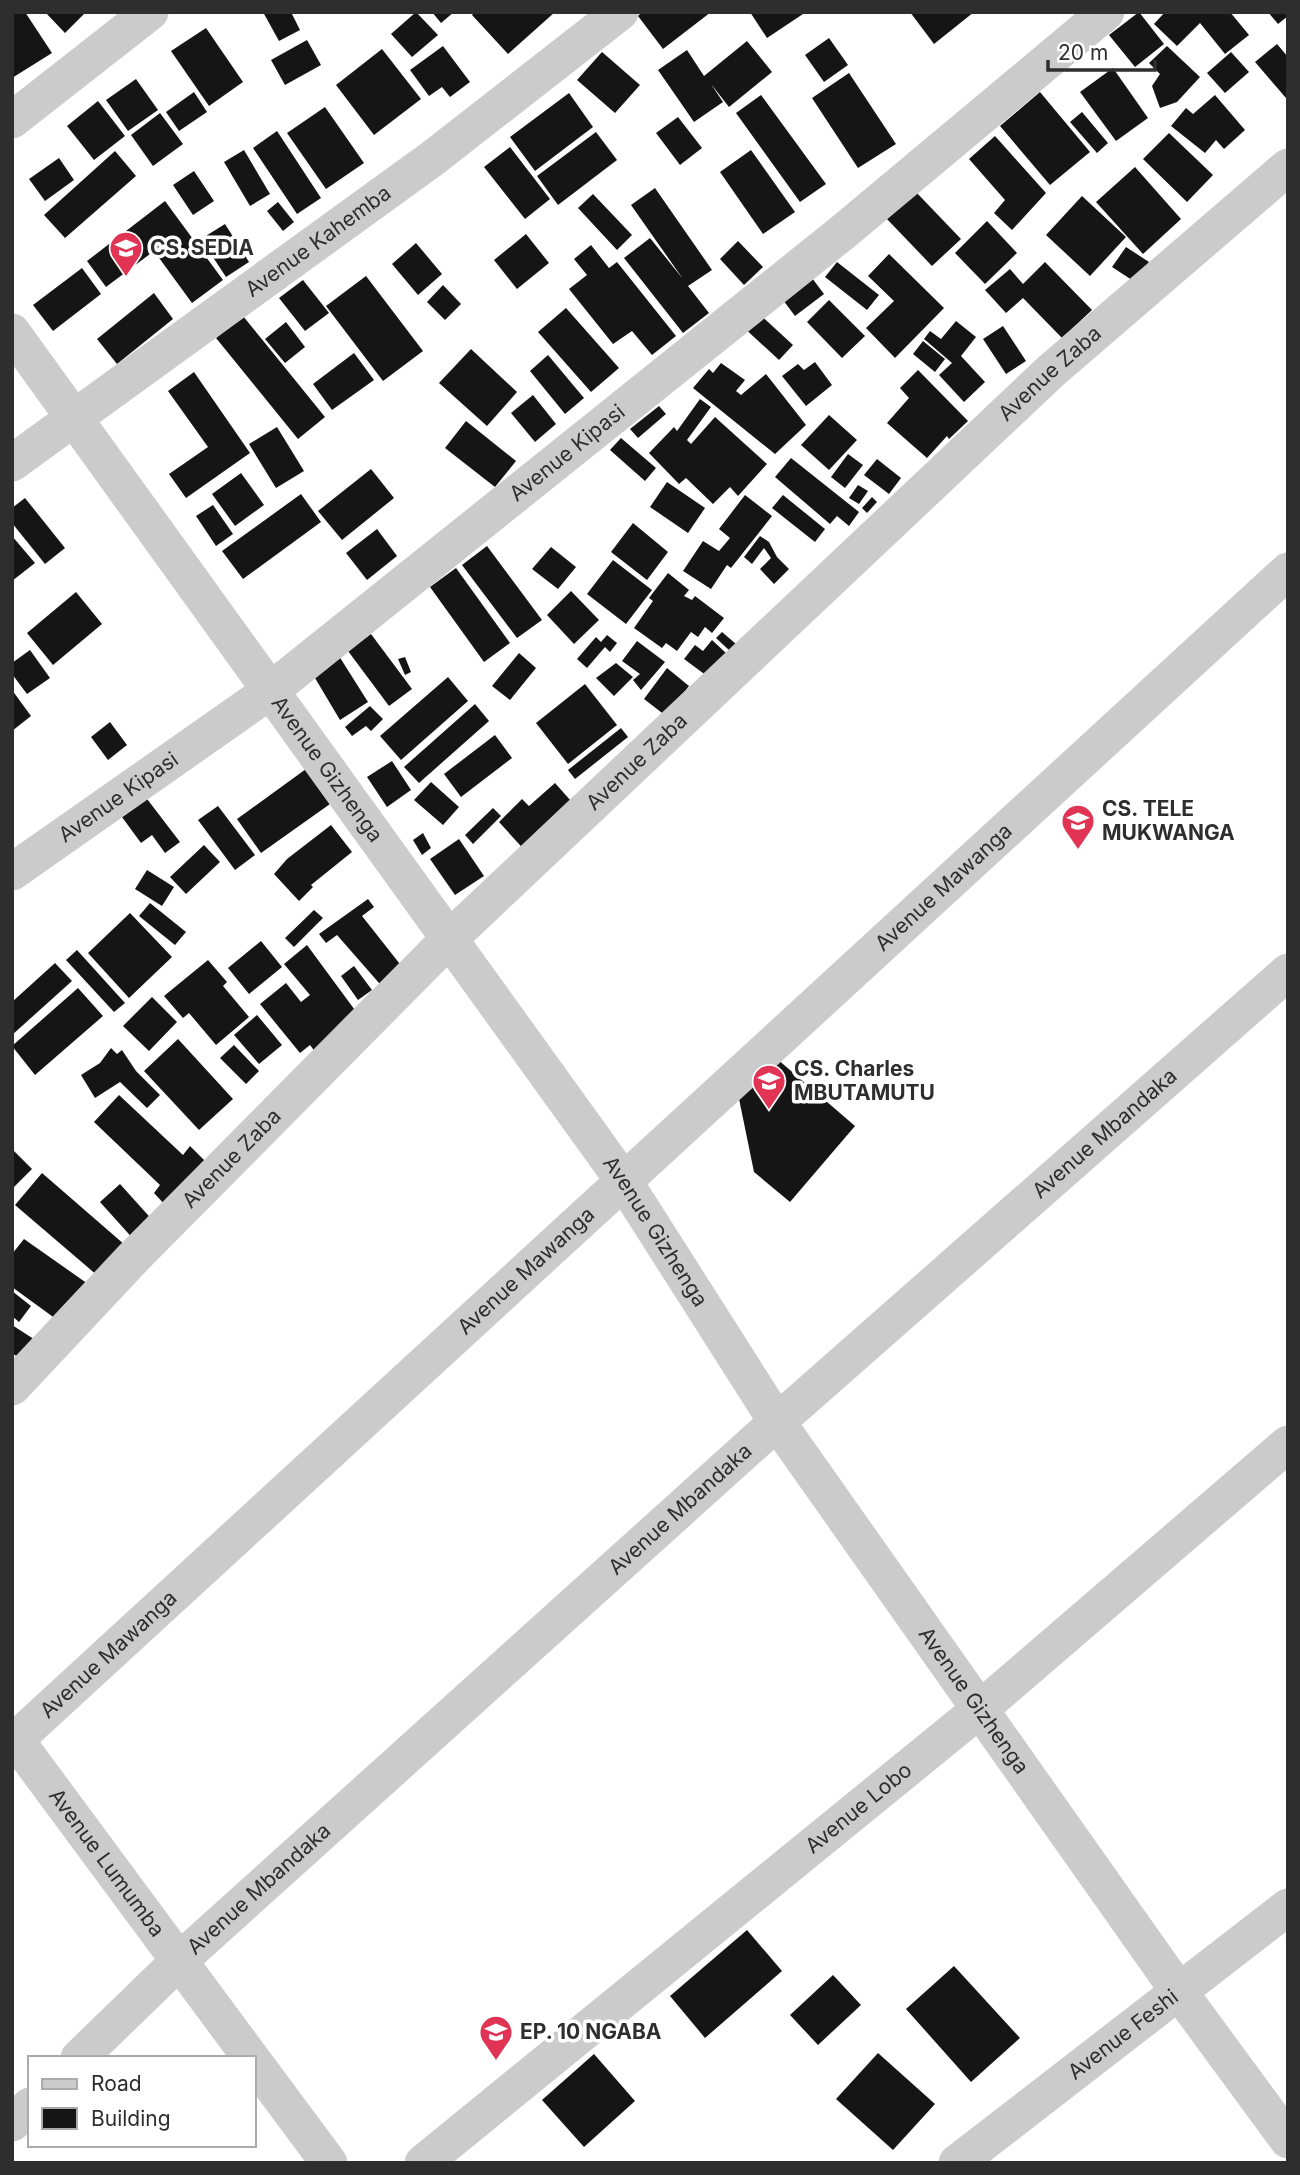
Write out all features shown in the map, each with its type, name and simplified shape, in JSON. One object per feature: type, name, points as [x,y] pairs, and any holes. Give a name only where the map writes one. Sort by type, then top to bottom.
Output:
[{"type":"street","points":[[12,120],[150,12]]},
{"type":"street","name":"Avenue Kahemba","points":[[12,463],[433,158],[620,12]]},
{"type":"street","name":"Avenue Kipasi","points":[[12,872],[270,691],[843,232],[1106,12]]},
{"type":"street","name":"Avenue Zaba","points":[[12,1387],[134,1257],[449,939],[1051,371],[1288,167]]},
{"type":"street","name":"Avenue Gizhenga","points":[[12,332],[623,1180],[777,1422],[1180,1993],[1288,2140]]},
{"type":"street","name":"Avenue Mawanga","points":[[13,1739],[1288,571]]},
{"type":"street","name":"Avenue Mbandaka","points":[[81,2056],[179,1961],[777,1422],[1288,972]]},
{"type":"street","name":"Avenue Lobo","points":[[423,2163],[979,1710],[1288,1444]]},
{"type":"street","name":"Avenue Lumumba","points":[[13,1739],[249,2056]]},
{"type":"street","name":"Avenue Feshi","points":[[957,2163],[1288,1907]]},
{"type":"street","name":"Avenue Lumumba","points":[[256,2065],[329,2163]]},
{"type":"street","points":[[12,2123],[28,2108]]},
{"type":"building","points":[[12,12],[25,12],[52,53],[12,78]]},
{"type":"building","points":[[45,12],[86,12],[65,33]]},
{"type":"building","points":[[263,12],[291,12],[300,30],[279,41]]},
{"type":"building","points":[[416,12],[438,35],[412,57],[391,34]]},
{"type":"building","points":[[432,12],[454,12],[441,23]]},
{"type":"building","points":[[475,12],[555,12],[508,54],[472,15]]},
{"type":"building","points":[[642,12],[711,12],[663,49],[638,16]]},
{"type":"building","points":[[750,12],[806,12],[767,38]]},
{"type":"building","points":[[910,12],[974,12],[934,44]]},
{"type":"building","points":[[1139,12],[1164,44],[1135,67],[1109,35]]},
{"type":"building","points":[[1165,12],[1230,12],[1249,35],[1225,54],[1200,23],[1177,46],[1154,24]]},
{"type":"building","points":[[1268,12],[1288,12],[1288,16],[1278,24]]},
{"type":"building","points":[[206,28],[243,82],[209,106],[171,51]]},
{"type":"building","points":[[829,38],[848,65],[824,82],[805,55]]},
{"type":"building","points":[[307,40],[321,65],[285,85],[271,60]]},
{"type":"building","points":[[747,41],[772,72],[729,107],[711,84],[723,102],[694,122],[658,70],[687,50],[704,76]]},
{"type":"building","points":[[1277,44],[1288,57],[1286,98],[1255,62]]},
{"type":"building","points":[[443,46],[470,82],[450,97],[442,87],[429,96],[410,70]]},
{"type":"building","points":[[1167,46],[1200,77],[1177,102],[1160,108],[1152,86],[1160,74],[1149,63]]},
{"type":"building","points":[[382,49],[421,99],[374,135],[336,85]]},
{"type":"building","points":[[602,52],[640,85],[615,113],[577,80]]},
{"type":"building","points":[[1231,52],[1249,72],[1225,93],[1207,73]]},
{"type":"building","points":[[1113,68],[1148,118],[1116,141],[1080,92]]},
{"type":"building","points":[[849,73],[896,144],[858,168],[812,98]]},
{"type":"building","points":[[136,79],[158,110],[128,131],[106,100]]},
{"type":"building","points":[[194,92],[207,112],[179,131],[166,112]]},
{"type":"building","points":[[1040,92],[1090,152],[1050,185],[1000,126]]},
{"type":"building","points":[[569,93],[593,127],[535,171],[510,137]]},
{"type":"building","points":[[761,95],[826,184],[800,202],[736,113]]},
{"type":"building","points":[[1215,95],[1245,130],[1224,149],[1216,140],[1205,153],[1171,126],[1186,108],[1193,114]]},
{"type":"building","points":[[98,101],[125,136],[94,160],[67,126]]},
{"type":"building","points":[[325,107],[364,163],[326,189],[287,133]]},
{"type":"building","points":[[1082,112],[1108,143],[1097,153],[1070,122]]},
{"type":"building","points":[[160,113],[183,144],[153,166],[131,135]]},
{"type":"building","points":[[678,117],[702,148],[680,165],[656,133]]},
{"type":"building","points":[[277,131],[321,198],[297,214],[253,148]]},
{"type":"building","points":[[596,132],[617,160],[558,205],[537,176]]},
{"type":"building","points":[[1169,133],[1213,175],[1187,202],[1143,159]]},
{"type":"building","points":[[995,136],[1046,193],[1012,230],[994,213],[1005,200],[969,159]]},
{"type":"building","points":[[510,147],[550,199],[525,219],[484,167]]},
{"type":"building","points":[[244,150],[270,194],[250,206],[224,162]]},
{"type":"building","points":[[751,150],[795,212],[763,234],[720,172]]},
{"type":"building","points":[[115,151],[136,176],[65,238],[44,215]]},
{"type":"building","points":[[59,158],[74,180],[45,201],[29,179]]},
{"type":"building","points":[[1135,167],[1181,219],[1143,254],[1096,202]]},
{"type":"building","points":[[194,171],[214,201],[193,215],[173,185]]},
{"type":"building","points":[[655,188],[712,270],[688,286],[709,313],[683,333],[624,258],[650,238],[683,279],[631,205]]},
{"type":"building","points":[[915,191],[961,239],[932,266],[886,218]]},
{"type":"building","points":[[593,194],[632,235],[617,250],[578,208]]},
{"type":"building","points":[[1082,196],[1126,237],[1090,276],[1046,235]]},
{"type":"building","points":[[165,201],[223,280],[192,303],[154,251],[106,287],[87,261]]},
{"type":"building","points":[[278,202],[294,222],[283,231],[267,211]]},
{"type":"building","points":[[987,221],[1017,253],[985,284],[955,253]]},
{"type":"building","points":[[225,224],[249,262],[226,277],[201,239]]},
{"type":"building","points":[[526,234],[549,263],[517,289],[494,260]]},
{"type":"building","points":[[738,241],[763,267],[744,285],[720,259]]},
{"type":"building","points":[[416,243],[442,274],[418,295],[392,264]]},
{"type":"building","points":[[591,245],[609,268],[617,262],[676,336],[652,355],[632,331],[613,344],[569,289],[587,275],[574,259]]},
{"type":"building","points":[[1126,247],[1149,262],[1135,282],[1112,267]]},
{"type":"building","points":[[889,254],[944,308],[895,358],[866,328],[894,301],[868,276]]},
{"type":"building","points":[[837,262],[879,295],[867,310],[825,277]]},
{"type":"building","points":[[1045,262],[1092,310],[1062,338],[1023,298],[1006,313],[985,290],[1010,269],[1023,284]]},
{"type":"building","points":[[82,268],[101,294],[53,331],[33,305]]},
{"type":"building","points":[[366,276],[423,351],[383,381],[326,306]]},
{"type":"building","points":[[812,278],[824,294],[795,316],[783,300]]},
{"type":"building","points":[[303,280],[329,313],[305,331],[279,298]]},
{"type":"building","points":[[443,285],[461,304],[445,320],[427,302]]},
{"type":"building","points":[[154,293],[173,319],[117,364],[97,339]]},
{"type":"building","points":[[829,300],[865,336],[842,358],[807,322]]},
{"type":"building","points":[[566,308],[619,368],[591,392],[538,332]]},
{"type":"building","points":[[755,310],[793,345],[779,360],[741,325]]},
{"type":"building","points":[[243,316],[325,417],[298,439],[216,338]]},
{"type":"building","points":[[956,321],[976,337],[961,356],[985,382],[964,402],[939,375],[952,363],[924,339],[930,331],[941,339]]},
{"type":"building","points":[[286,322],[305,347],[285,363],[265,339]]},
{"type":"building","points":[[1003,326],[1026,361],[1006,374],[983,339]]},
{"type":"building","points":[[923,341],[945,359],[935,372],[913,354]]},
{"type":"building","points":[[471,349],[517,392],[487,426],[439,383]]},
{"type":"building","points":[[354,353],[374,380],[332,410],[313,384]]},
{"type":"building","points":[[548,355],[584,398],[565,414],[530,371]]},
{"type":"building","points":[[815,362],[832,385],[806,406],[782,376],[798,364],[804,370]]},
{"type":"building","points":[[721,363],[745,380],[736,391],[741,395],[766,374],[806,425],[775,454],[693,388],[709,369],[713,373]]},
{"type":"building","points":[[918,370],[968,421],[949,439],[947,436],[927,458],[887,423],[909,398],[900,388]]},
{"type":"building","points":[[194,372],[250,453],[186,498],[169,474],[208,447],[168,391]]},
{"type":"building","points":[[533,395],[556,424],[535,442],[511,413]]},
{"type":"building","points":[[700,399],[711,407],[687,440],[691,444],[715,417],[767,464],[738,496],[730,487],[713,504],[686,478],[679,484],[649,453],[674,427],[677,431]]},
{"type":"building","points":[[659,406],[666,414],[638,438],[630,429]]},
{"type":"building","points":[[829,415],[857,440],[829,470],[801,445]]},
{"type":"building","points":[[466,421],[516,461],[495,487],[445,448]]},
{"type":"building","points":[[277,427],[304,471],[276,488],[249,444]]},
{"type":"building","points":[[621,438],[656,468],[645,481],[610,450]]},
{"type":"building","points":[[848,454],[863,465],[845,488],[831,477]]},
{"type":"building","points":[[791,458],[859,512],[849,526],[837,516],[830,524],[775,477]]},
{"type":"building","points":[[877,459],[901,478],[889,494],[864,475]]},
{"type":"building","points":[[371,469],[394,498],[342,540],[318,511]]},
{"type":"building","points":[[241,473],[264,505],[235,526],[212,494]]},
{"type":"building","points":[[667,482],[705,508],[688,533],[650,507]]},
{"type":"building","points":[[858,485],[868,491],[859,504],[849,498]]},
{"type":"building","points":[[301,494],[321,522],[243,579],[222,551]]},
{"type":"building","points":[[745,495],[772,516],[731,568],[727,565],[711,589],[683,571],[703,541],[719,551],[730,538],[719,529]]},
{"type":"building","points":[[783,495],[825,529],[815,542],[772,508]]},
{"type":"building","points":[[872,497],[877,502],[867,513],[862,508]]},
{"type":"building","points":[[25,498],[65,548],[45,564],[12,523],[12,508]]},
{"type":"building","points":[[213,505],[233,534],[216,546],[196,516]]},
{"type":"building","points":[[633,523],[668,552],[647,580],[611,552]]},
{"type":"building","points":[[377,529],[397,556],[367,580],[346,553]]},
{"type":"building","points":[[12,536],[35,563],[12,581]]},
{"type":"building","points":[[760,536],[769,542],[777,557],[789,569],[774,584],[760,569],[771,558],[764,548],[752,564],[744,557]]},
{"type":"building","points":[[487,546],[542,620],[517,638],[462,565]]},
{"type":"building","points":[[551,547],[576,567],[558,589],[532,569]]},
{"type":"building","points":[[613,560],[652,590],[626,624],[587,594]]},
{"type":"building","points":[[456,568],[510,643],[484,662],[430,587]]},
{"type":"building","points":[[668,573],[689,590],[684,596],[692,600],[695,596],[724,618],[712,633],[705,627],[698,637],[691,632],[677,651],[666,643],[662,648],[634,628],[653,601],[649,598]]},
{"type":"building","points":[[571,591],[599,620],[574,644],[547,615]]},
{"type":"building","points":[[76,592],[102,624],[53,665],[27,633]]},
{"type":"building","points":[[722,632],[736,644],[730,651],[716,638]]},
{"type":"building","points":[[371,634],[412,689],[389,706],[348,651]]},
{"type":"building","points":[[607,635],[617,643],[610,652],[605,647],[587,668],[577,659],[596,637],[601,642]]},
{"type":"building","points":[[712,640],[727,654],[707,676],[684,659],[695,645],[703,651]]},
{"type":"building","points":[[637,641],[665,662],[641,690],[633,680],[640,674],[622,661]]},
{"type":"building","points":[[30,650],[50,678],[27,694],[12,674],[12,663]]},
{"type":"building","points":[[519,653],[536,668],[510,700],[492,686]]},
{"type":"building","points":[[339,656],[368,702],[340,720],[312,673]]},
{"type":"building","points":[[405,657],[411,672],[405,675],[398,659]]},
{"type":"building","points":[[616,663],[633,677],[614,696],[596,678]]},
{"type":"building","points":[[667,668],[689,686],[666,716],[644,699]]},
{"type":"building","points":[[448,677],[468,701],[401,760],[380,736]]},
{"type":"building","points":[[585,684],[617,725],[568,764],[536,723]]},
{"type":"building","points":[[12,690],[31,716],[12,731]]},
{"type":"building","points":[[475,704],[489,721],[419,783],[404,767]]},
{"type":"building","points":[[370,706],[383,719],[371,731],[366,726],[352,736],[345,727]]},
{"type":"building","points":[[110,722],[127,745],[108,760],[91,737]]},
{"type":"building","points":[[621,728],[628,737],[575,779],[568,770]]},
{"type":"building","points":[[495,735],[512,758],[461,797],[444,774]]},
{"type":"building","points":[[392,761],[411,790],[387,807],[367,777]]},
{"type":"building","points":[[306,769],[330,804],[261,853],[237,819]]},
{"type":"building","points":[[431,782],[459,807],[443,825],[414,800]]},
{"type":"building","points":[[555,783],[579,810],[529,855],[499,822],[522,799],[529,806]]},
{"type":"building","points":[[144,795],[180,842],[165,853],[152,835],[141,843],[119,813]]},
{"type":"building","points":[[218,806],[255,855],[235,870],[198,820]]},
{"type":"building","points":[[493,808],[501,816],[473,844],[465,835]]},
{"type":"building","points":[[331,825],[352,852],[311,885],[313,887],[299,901],[274,874],[287,859]]},
{"type":"building","points":[[423,833],[431,848],[422,855],[413,840]]},
{"type":"building","points":[[459,839],[484,876],[455,895],[430,859]]},
{"type":"building","points":[[204,845],[220,862],[186,894],[170,877]]},
{"type":"building","points":[[147,870],[174,887],[162,906],[135,889]]},
{"type":"building","points":[[368,899],[374,907],[362,916],[407,973],[386,991],[337,935],[326,943],[319,934]]},
{"type":"building","points":[[150,903],[186,932],[175,945],[139,916]]},
{"type":"building","points":[[314,910],[323,918],[294,947],[285,938]]},
{"type":"building","points":[[130,913],[172,957],[129,998],[88,953]]},
{"type":"building","points":[[261,941],[282,967],[249,994],[228,968]]},
{"type":"building","points":[[307,945],[360,1017],[316,1053],[310,1045],[300,1053],[260,1004],[286,983],[301,1002],[310,995],[284,964]]},
{"type":"building","points":[[77,950],[125,1003],[114,1012],[66,960]]},
{"type":"building","points":[[208,960],[227,982],[223,986],[249,1017],[216,1045],[189,1013],[183,1018],[164,996]]},
{"type":"building","points":[[55,963],[72,981],[12,1035],[12,1002]]},
{"type":"building","points":[[354,966],[372,990],[358,1000],[341,976]]},
{"type":"building","points":[[78,988],[103,1016],[35,1075],[12,1046]]},
{"type":"building","points":[[152,997],[177,1022],[149,1051],[123,1026]]},
{"type":"building","points":[[257,1015],[282,1045],[259,1064],[234,1035]]},
{"type":"building","points":[[178,1039],[233,1099],[199,1130],[144,1071]]},
{"type":"building","points":[[234,1045],[259,1071],[246,1084],[220,1058]]},
{"type":"building","points":[[111,1048],[117,1054],[122,1050],[136,1071],[160,1095],[147,1108],[120,1082],[95,1098],[81,1075],[100,1063]]},
{"type":"building","points":[[769,1052],[855,1126],[790,1202],[754,1172],[737,1089]]},
{"type":"building","points":[[119,1095],[183,1155],[190,1146],[208,1164],[167,1207],[154,1193],[160,1185],[94,1122]]},
{"type":"building","points":[[12,1149],[32,1169],[12,1189]]},
{"type":"building","points":[[42,1173],[125,1245],[98,1276],[15,1205]]},
{"type":"building","points":[[120,1184],[156,1224],[136,1242],[100,1202]]},
{"type":"building","points":[[24,1239],[88,1284],[60,1322],[12,1287],[12,1254]]},
{"type":"building","points":[[12,1291],[31,1306],[19,1322],[12,1316]]},
{"type":"building","points":[[12,1325],[43,1345],[29,1365],[12,1353]]},
{"type":"building","points":[[747,1930],[782,1971],[705,2038],[670,1996]]},
{"type":"building","points":[[954,1966],[1020,2038],[971,2082],[906,2009]]},
{"type":"building","points":[[833,1975],[861,2005],[818,2045],[790,2015]]},
{"type":"building","points":[[878,2053],[935,2104],[893,2150],[836,2099]]},
{"type":"building","points":[[594,2054],[635,2101],[584,2147],[542,2100]]},
{"type":"place","name":"CS. SEDIA","points":[[126,278]]},
{"type":"place","name":"CS. TELE MUKWANGA","points":[[1078,851]]},
{"type":"place","name":"CS. Charles MBUTAMUTU","points":[[769,1111]]},
{"type":"place","name":"EP. 10 NGABA","points":[[496,2062]]}]
